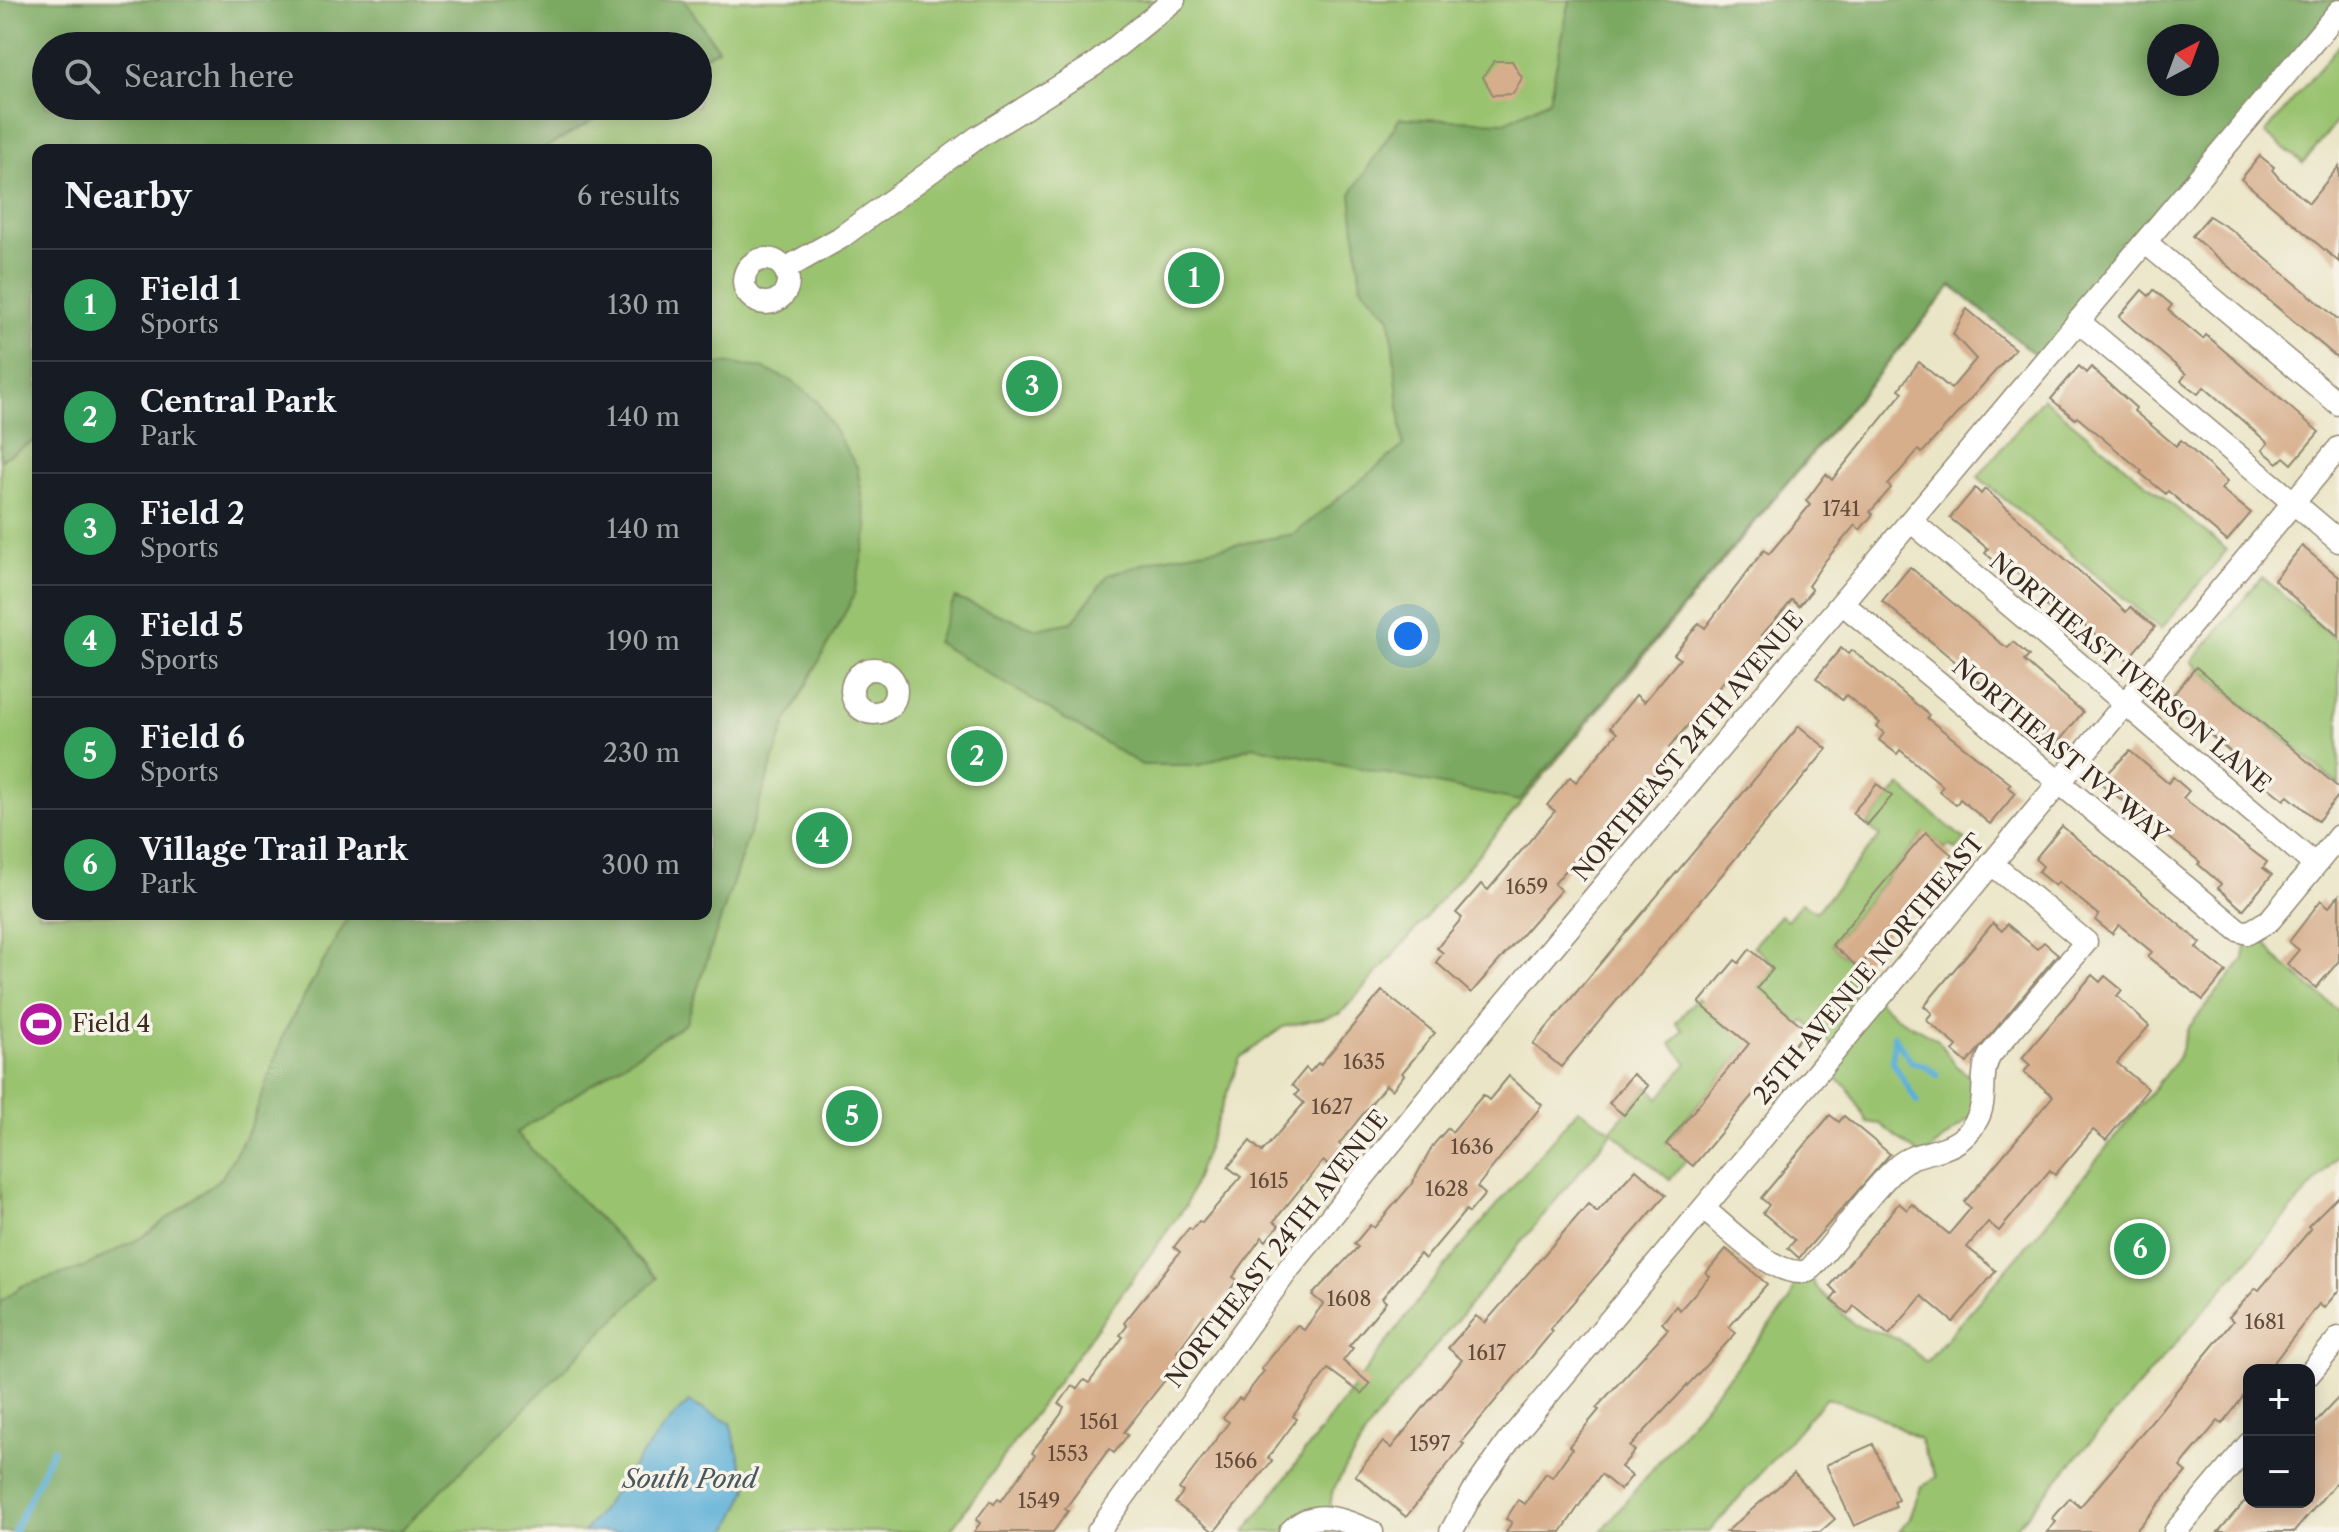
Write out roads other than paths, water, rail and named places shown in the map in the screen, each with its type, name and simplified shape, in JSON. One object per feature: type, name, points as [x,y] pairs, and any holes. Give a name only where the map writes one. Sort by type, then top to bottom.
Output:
[{"type":"street","points":[[785,269],[840,238],[978,137],[1094,65],[1174,0]]},
{"type":"street","name":"NORTHEAST 24TH AVENUE","points":[[1108,1529],[1290,1267],[1488,1023],[2339,11]]},
{"type":"street","points":[[2145,242],[2339,404]]},
{"type":"street","points":[[2078,321],[2339,541]]},
{"type":"street","name":"25TH AVENUE NORTHEAST","points":[[1451,1532],[1508,1442],[2339,448]]},
{"type":"street","name":"NORTHEAST IVERSON LANE","points":[[1911,521],[2315,865]]},
{"type":"street","name":"NORTHEAST IVY WAY","points":[[1842,603],[2227,924],[2248,933],[2270,920],[2315,865]]},
{"type":"street","points":[[2315,865],[2339,836]]},
{"type":"street","points":[[1704,1209],[1775,1266],[1797,1274],[1808,1271],[1898,1166],[1948,1148],[1976,1122],[1986,1088],[1985,1062],[2086,942],[1991,863]]},
{"type":"street","points":[[2315,1367],[2339,1338]]},
{"type":"street","points":[[2175,1532],[2243,1451]]},
{"type":"street","points":[[1290,1532],[1308,1518],[1328,1516],[1372,1532]]},
{"type":"water","name":"South Pond","points":[[689,1402],[730,1423],[748,1489],[727,1532],[584,1532],[647,1449]]},
{"type":"waterway","points":[[1894,1035],[1893,1062],[1917,1102]]},
{"type":"waterway","points":[[1894,1036],[1911,1062],[1924,1065],[1937,1075]]},
{"type":"waterway","points":[[14,1532],[53,1449]]},
{"type":"place","name":"Field 1","points":[[1194,278]]},
{"type":"place","name":"Field 2","points":[[1032,386]]},
{"type":"place","name":"Central Park","points":[[977,756]]},
{"type":"place","name":"Field 5","points":[[822,838]]},
{"type":"place","name":"Field 4","points":[[41,1024]]},
{"type":"place","name":"Field 6","points":[[852,1116]]},
{"type":"place","name":"Village Trail Park","points":[[2140,1249]]}]
